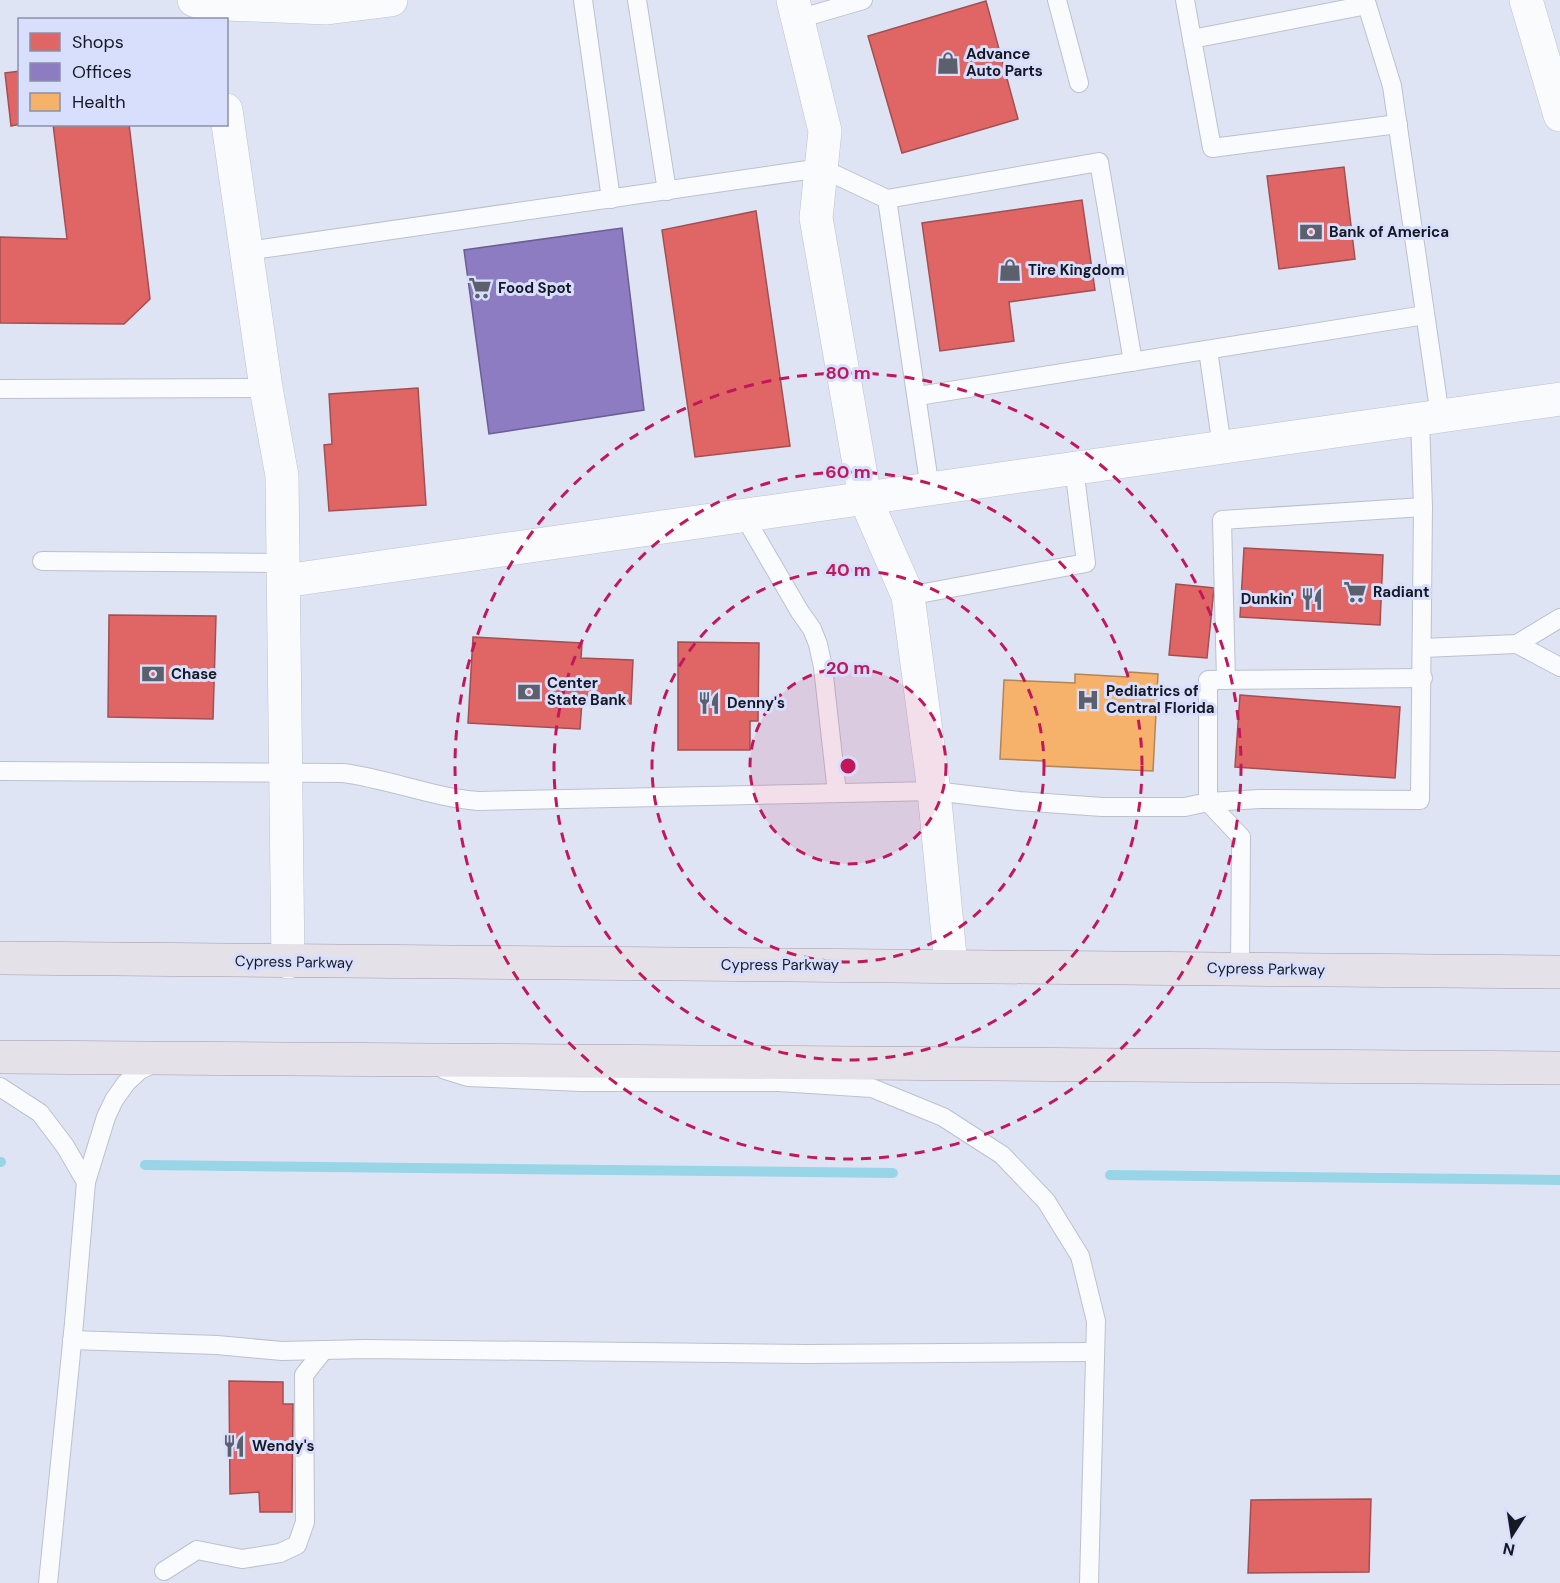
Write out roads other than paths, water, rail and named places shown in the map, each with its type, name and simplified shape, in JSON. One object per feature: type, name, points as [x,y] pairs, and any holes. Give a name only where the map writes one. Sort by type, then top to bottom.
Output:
[{"type":"main road","name":"Cypress Parkway","points":[[0,958],[1560,972]]},
{"type":"main road","points":[[0,1057],[1560,1068]]},
{"type":"street","points":[[201,6],[289,4],[327,8],[391,0]]},
{"type":"street","points":[[1526,0],[1560,115]]},
{"type":"street","points":[[796,9],[825,131],[816,218],[865,498],[908,596],[934,790],[951,966]]},
{"type":"street","points":[[228,123],[266,388],[282,476],[288,962]]},
{"type":"street","points":[[284,572],[744,516],[1560,399]]},
{"type":"lane","points":[[583,0],[611,199]]},
{"type":"lane","points":[[637,0],[667,191]]},
{"type":"lane","points":[[796,9],[863,0]]},
{"type":"lane","points":[[1057,0],[1079,82]]},
{"type":"lane","points":[[1185,0],[1212,148],[1398,124]]},
{"type":"lane","points":[[0,771],[343,773],[431,794],[478,801],[934,790],[1019,801],[1102,807],[1185,807],[1208,802],[1260,799],[1420,800],[1424,507],[1430,418],[1425,315],[1392,86],[1367,5],[1192,39]]},
{"type":"lane","points":[[247,251],[822,168],[887,199],[1099,162],[1133,362]]},
{"type":"lane","points":[[887,199],[930,489]]},
{"type":"lane","points":[[918,396],[1425,315]]},
{"type":"lane","points":[[1208,350],[1222,447]]},
{"type":"lane","points":[[0,389],[266,388]]},
{"type":"lane","points":[[908,596],[1086,563],[1074,468]]},
{"type":"lane","points":[[1226,680],[1222,520],[1424,507]]},
{"type":"lane","points":[[744,516],[812,629],[818,644],[823,667],[837,793]]},
{"type":"lane","points":[[42,561],[284,572]]},
{"type":"lane","points":[[1423,648],[1517,644],[1560,618]]},
{"type":"lane","points":[[1517,644],[1560,667]]},
{"type":"lane","points":[[1240,969],[1241,837],[1208,802],[1208,680],[1423,678]]},
{"type":"lane","points":[[48,1583],[86,1182],[106,1117],[114,1100],[126,1083],[140,1070],[165,1058]]},
{"type":"lane","points":[[414,1060],[468,1077],[581,1082],[779,1082],[872,1088],[943,1117],[1002,1155],[1046,1201],[1080,1256],[1096,1321],[1089,1583]]},
{"type":"lane","points":[[0,1087],[40,1113],[65,1146],[86,1182]]},
{"type":"lane","points":[[72,1340],[217,1345],[282,1351],[807,1354],[1095,1352]]},
{"type":"lane","points":[[164,1571],[197,1550],[242,1559],[280,1553],[297,1545],[305,1522],[304,1375],[324,1350]]},
{"type":"waterway","points":[[145,1165],[893,1173]]},
{"type":"waterway","points":[[1110,1175],[1560,1180]]},
{"type":"place","name":"Advance Auto Parts","points":[[948,63]]},
{"type":"place","name":"Bank of America","points":[[1311,232]]},
{"type":"place","name":"Tire Kingdom","points":[[1010,270]]},
{"type":"place","name":"Food Spot","points":[[480,288]]},
{"type":"place","name":"Radiant","points":[[1355,592]]},
{"type":"place","name":"Dunkin'","points":[[1312,599]]},
{"type":"place","name":"Chase","points":[[153,674]]},
{"type":"place","name":"Center State Bank","points":[[529,692]]},
{"type":"place","name":"Pediatrics of Central Florida","points":[[1088,700]]},
{"type":"place","name":"Denny's","points":[[709,703]]},
{"type":"place","name":"Wendy's","points":[[234,1446]]}]
